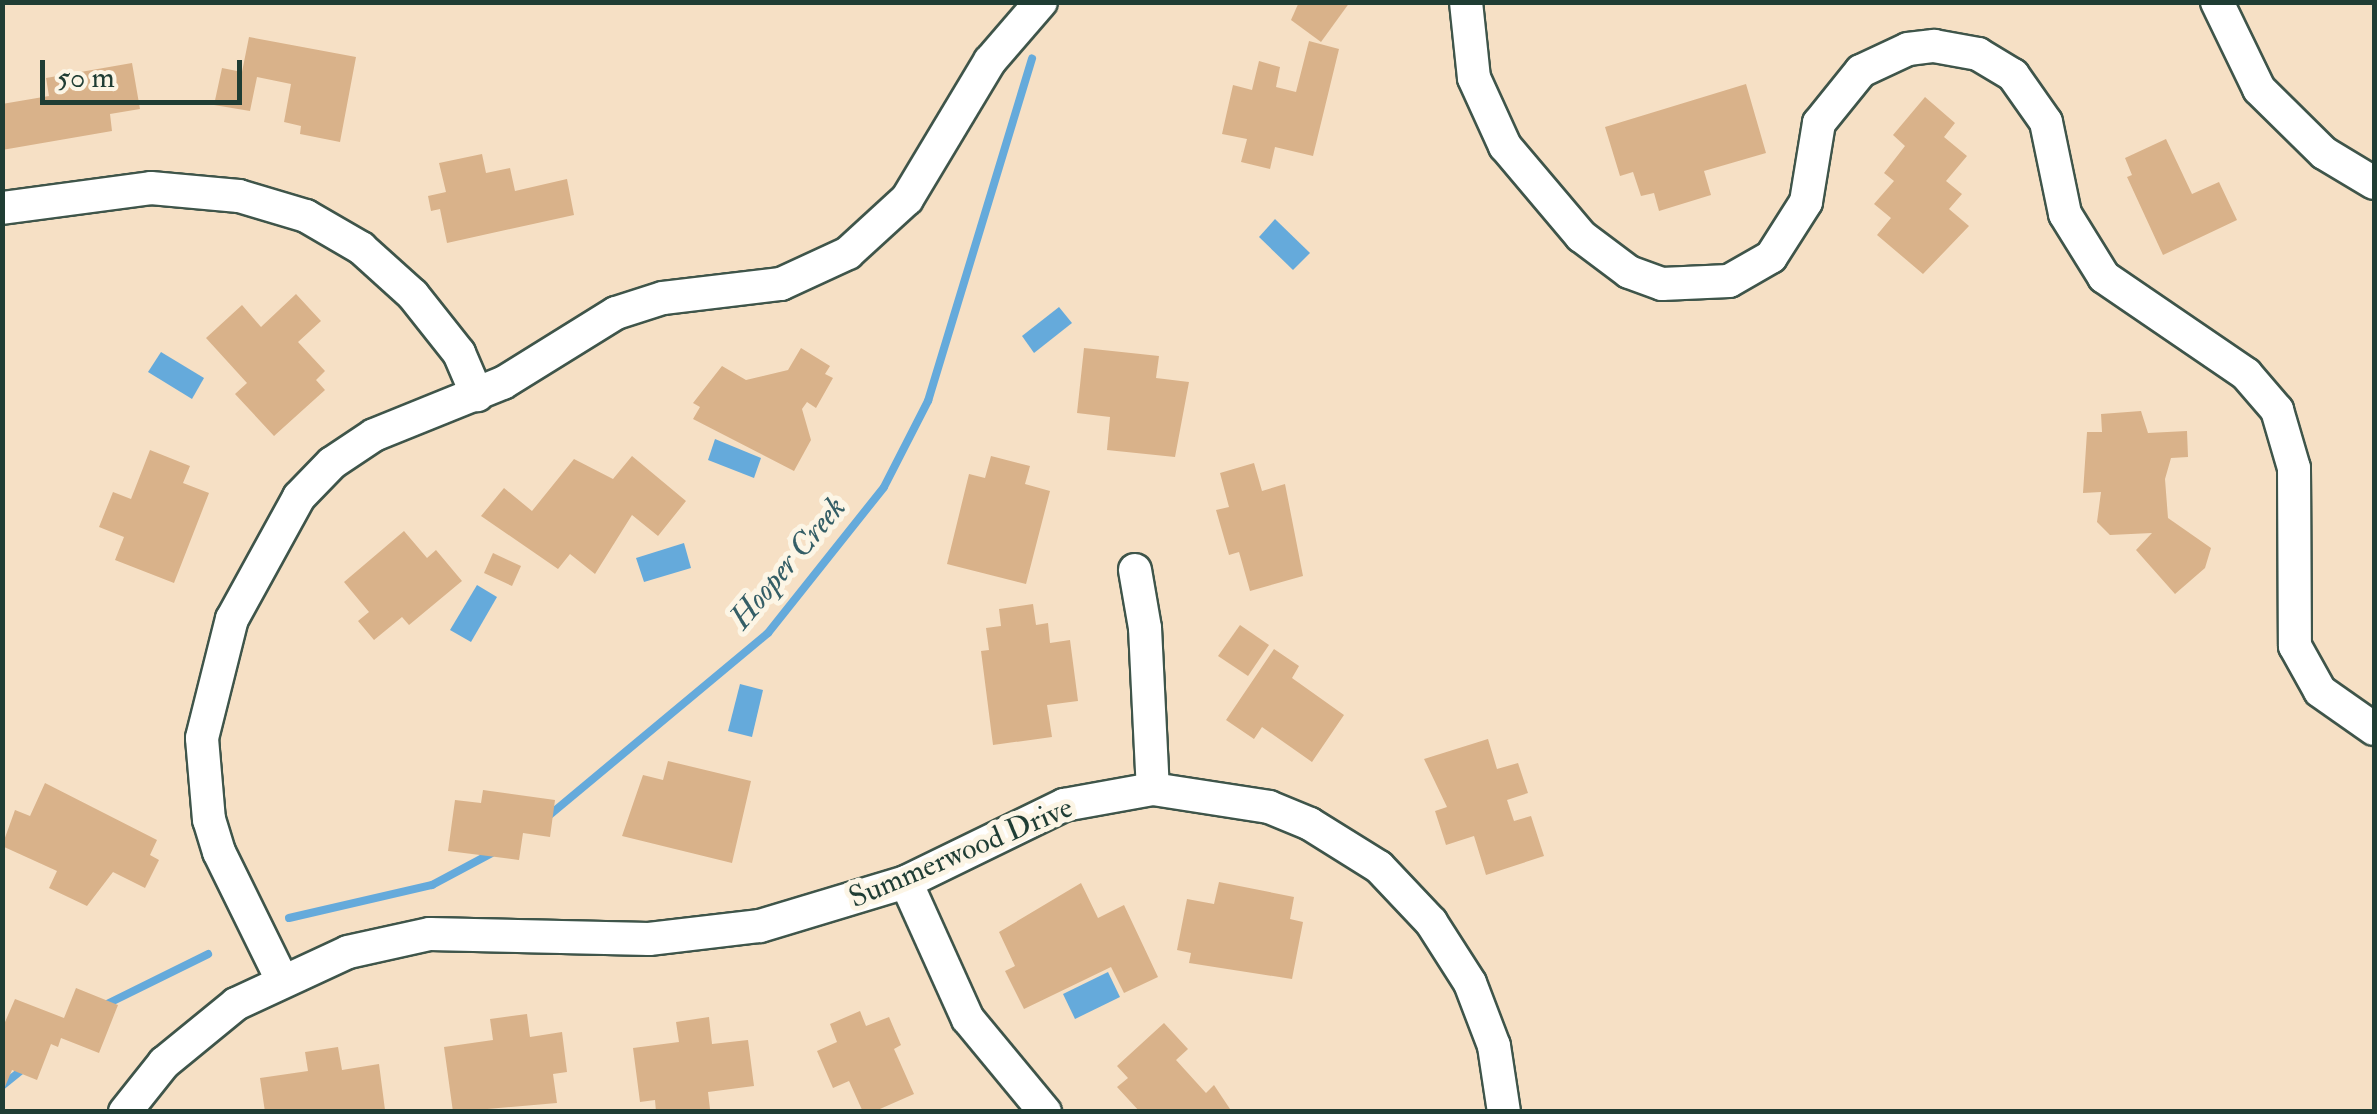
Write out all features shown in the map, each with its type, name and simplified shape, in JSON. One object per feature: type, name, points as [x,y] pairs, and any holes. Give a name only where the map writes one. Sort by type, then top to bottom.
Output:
[{"type":"street","points":[[281,978],[234,886],[209,820],[202,738],[218,656],[274,537],[314,480],[374,436],[477,395],[616,313],[663,298],[782,284],[848,253],[907,198],[980,74],[1042,2]]},
{"type":"street","points":[[1466,2],[1474,78],[1505,146],[1581,236],[1629,272],[1662,284],[1728,280],[1772,257],[1806,202],[1819,123],[1861,71],[1908,49],[1934,46],[1978,54],[2013,75],[2046,122],[2065,214],[2104,278],[2246,374],[2277,410],[2294,468],[2295,646],[2320,691],[2374,729]]},
{"type":"street","points":[[2217,2],[2259,89],[2324,153],[2374,183]]},
{"type":"street","points":[[2,208],[179,188],[239,196],[306,216],[360,248],[413,295],[459,353],[477,395]]},
{"type":"street","points":[[1135,570],[1152,789]]},
{"type":"street","name":"Summerwood Drive","points":[[124,1112],[200,1030],[281,978],[348,952],[430,934],[630,939],[707,934],[811,914],[906,882],[1026,819],[1093,798],[1152,789],[1269,807],[1310,824],[1379,867],[1431,922],[1470,983],[1494,1046],[1504,1112]]},
{"type":"street","points":[[906,882],[968,1019],[1045,1112]]},
{"type":"water","points":[[1275,219],[1310,253],[1293,270],[1259,237]]},
{"type":"water","points":[[1059,307],[1072,323],[1034,353],[1022,336]]},
{"type":"water","points":[[161,352],[204,378],[192,399],[148,372]]},
{"type":"water","points":[[715,439],[761,458],[754,478],[708,460]]},
{"type":"water","points":[[684,543],[691,568],[644,582],[636,558]]},
{"type":"water","points":[[477,585],[497,597],[471,642],[450,630]]},
{"type":"water","points":[[740,684],[763,690],[752,737],[728,731]]},
{"type":"water","points":[[1108,972],[1120,997],[1075,1019],[1063,994]]},
{"type":"building","points":[[1299,2],[1350,2],[1321,42],[1291,20]]},
{"type":"building","points":[[249,37],[356,57],[340,142],[300,134],[301,126],[284,122],[291,84],[257,77],[250,111],[214,105],[222,68],[242,72]]},
{"type":"building","points":[[1309,41],[1339,49],[1313,156],[1275,147],[1270,169],[1241,162],[1247,139],[1222,134],[1233,85],[1252,90],[1259,61],[1280,67],[1276,87],[1296,92]]},
{"type":"building","points":[[132,63],[140,109],[110,114],[112,131],[2,150],[2,104],[49,96],[46,78]]},
{"type":"building","points":[[1746,84],[1766,153],[1704,171],[1711,195],[1659,211],[1654,193],[1641,196],[1633,172],[1620,176],[1605,127]]},
{"type":"building","points":[[1925,97],[1955,123],[1944,137],[1967,156],[1946,181],[1962,194],[1949,209],[1969,226],[1923,274],[1877,235],[1891,218],[1874,204],[1894,181],[1884,173],[1905,146],[1893,135]]},
{"type":"building","points":[[2166,139],[2192,194],[2219,182],[2237,220],[2163,255],[2127,177],[2132,175],[2125,158]]},
{"type":"building","points":[[482,154],[486,173],[510,168],[515,191],[567,179],[574,215],[447,243],[440,209],[431,211],[428,196],[446,192],[439,163]]},
{"type":"building","points":[[296,294],[321,321],[298,342],[325,371],[316,380],[325,390],[274,436],[235,394],[247,383],[206,338],[242,305],[261,327]]},
{"type":"building","points":[[801,348],[830,366],[825,374],[833,378],[816,408],[807,402],[802,409],[811,440],[794,471],[693,419],[700,407],[693,403],[722,366],[746,380],[788,370]]},
{"type":"building","points":[[1084,348],[1159,356],[1156,378],[1189,382],[1175,457],[1107,450],[1110,417],[1077,413]]},
{"type":"building","points":[[2141,411],[2148,433],[2187,431],[2188,457],[2171,458],[2165,479],[2168,518],[2211,548],[2205,568],[2175,594],[2136,550],[2152,533],[2110,535],[2097,522],[2101,492],[2083,493],[2087,432],[2102,432],[2101,414]]},
{"type":"building","points":[[150,450],[190,466],[183,483],[209,493],[174,583],[115,560],[124,537],[99,527],[113,492],[131,499]]},
{"type":"building","points":[[632,456],[686,501],[658,536],[632,515],[595,574],[570,554],[558,569],[481,516],[504,488],[532,511],[574,459],[613,479]]},
{"type":"building","points":[[991,456],[1030,466],[1025,484],[1050,491],[1026,584],[947,564],[969,474],[985,478]]},
{"type":"building","points":[[1254,463],[1262,491],[1285,484],[1303,576],[1250,591],[1239,552],[1229,555],[1216,510],[1229,507],[1220,473]]},
{"type":"building","points":[[404,531],[427,558],[436,550],[462,581],[409,625],[402,617],[374,640],[358,621],[369,612],[344,582]]},
{"type":"building","points":[[493,553],[521,566],[512,586],[484,573]]},
{"type":"building","points":[[1033,604],[1036,625],[1048,623],[1050,643],[1070,640],[1078,701],[1047,705],[1052,737],[993,745],[981,651],[989,650],[986,628],[1001,626],[999,609]]},
{"type":"building","points":[[1240,625],[1269,645],[1248,676],[1218,656]]},
{"type":"building","points":[[1274,649],[1299,666],[1292,678],[1344,715],[1312,762],[1262,727],[1254,739],[1226,720]]},
{"type":"building","points":[[1488,739],[1497,769],[1518,763],[1528,793],[1507,800],[1514,821],[1531,816],[1544,856],[1486,875],[1474,836],[1446,845],[1435,811],[1447,807],[1424,759]]},
{"type":"building","points":[[668,761],[751,781],[732,863],[622,836],[643,775],[663,780]]},
{"type":"building","points":[[45,783],[157,840],[150,855],[159,860],[145,888],[113,872],[87,906],[49,888],[57,871],[2,846],[15,810],[30,816]]},
{"type":"building","points":[[483,790],[555,800],[550,837],[523,833],[519,860],[448,851],[455,800],[481,803]]},
{"type":"building","points":[[1219,882],[1294,897],[1290,919],[1303,922],[1292,979],[1189,963],[1191,953],[1177,950],[1187,899],[1214,904]]},
{"type":"building","points":[[1081,883],[1098,918],[1124,905],[1158,977],[1124,993],[1111,967],[1024,1009],[1005,971],[1015,966],[999,932]]},
{"type":"building","points":[[76,988],[118,1005],[99,1053],[61,1038],[58,1047],[51,1044],[37,1080],[12,1070],[2,1094],[2,1029],[15,999],[64,1018]]},
{"type":"building","points":[[860,1011],[866,1026],[889,1017],[901,1045],[894,1049],[914,1094],[873,1112],[863,1112],[849,1081],[833,1088],[817,1051],[837,1042],[830,1024]]},
{"type":"building","points":[[527,1014],[530,1037],[562,1032],[567,1072],[553,1074],[557,1103],[453,1112],[444,1047],[493,1040],[490,1019]]},
{"type":"building","points":[[709,1017],[712,1044],[748,1040],[754,1086],[708,1092],[710,1109],[656,1112],[655,1100],[640,1102],[633,1048],[679,1042],[676,1022]]},
{"type":"building","points":[[1164,1023],[1188,1049],[1176,1060],[1206,1093],[1214,1085],[1232,1112],[1140,1112],[1117,1087],[1128,1078],[1117,1066]]},
{"type":"building","points":[[338,1047],[342,1070],[379,1064],[385,1110],[265,1112],[260,1078],[308,1071],[305,1052]]},
{"type":"waterway","name":"Hooper Creek","points":[[546,818],[768,633],[884,487],[928,401],[1032,58]]},
{"type":"waterway","name":"Hooper Creek","points":[[289,918],[432,885],[492,853]]},
{"type":"waterway","name":"Hooper Creek","points":[[105,1005],[208,954]]},
{"type":"waterway","name":"Hooper Creek","points":[[2,1086],[23,1069]]}]
